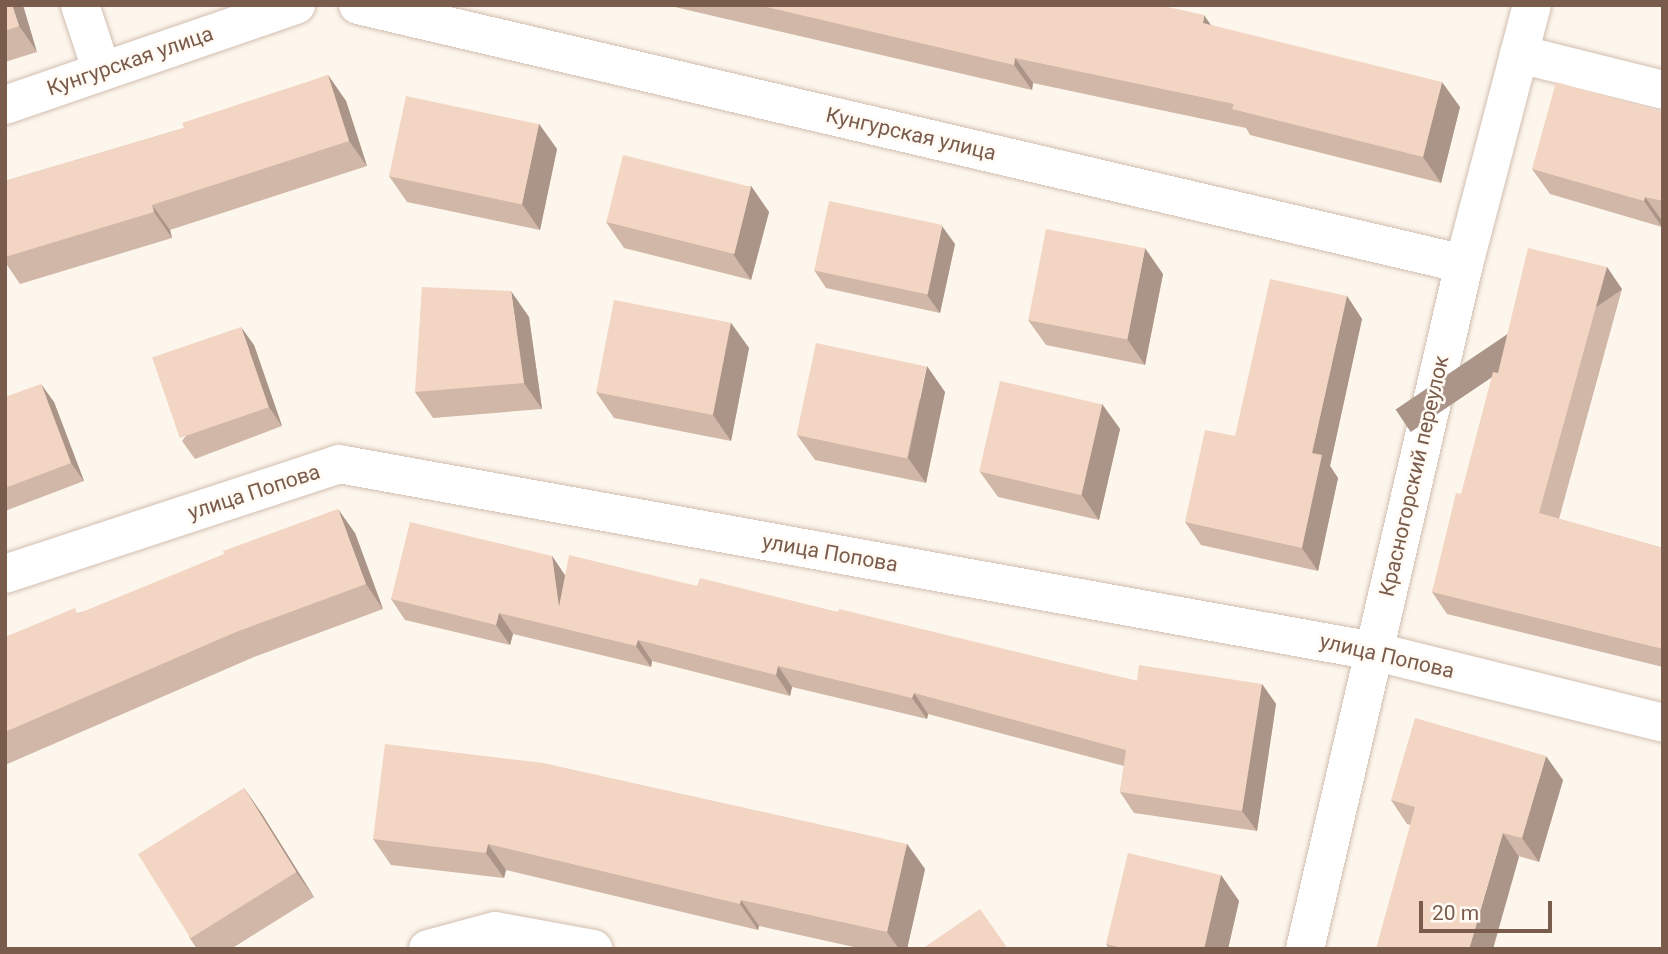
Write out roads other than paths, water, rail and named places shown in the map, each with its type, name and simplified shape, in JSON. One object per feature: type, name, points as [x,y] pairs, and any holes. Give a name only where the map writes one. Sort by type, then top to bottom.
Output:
[{"type":"street","points":[[80,5],[101,69]]},
{"type":"street","name":"Кунгурская улица","points":[[5,105],[101,69],[296,5]]},
{"type":"street","name":"Кунгурская улица","points":[[358,5],[1464,264]]},
{"type":"street","name":"Красногорский переулок","points":[[1305,949],[1464,264],[1532,5]]},
{"type":"street","points":[[1519,54],[1663,90]]},
{"type":"street","name":"улица Попова","points":[[5,574],[339,464],[1373,651],[1663,723]]},
{"type":"street","points":[[428,949],[495,931],[593,949]]}]
